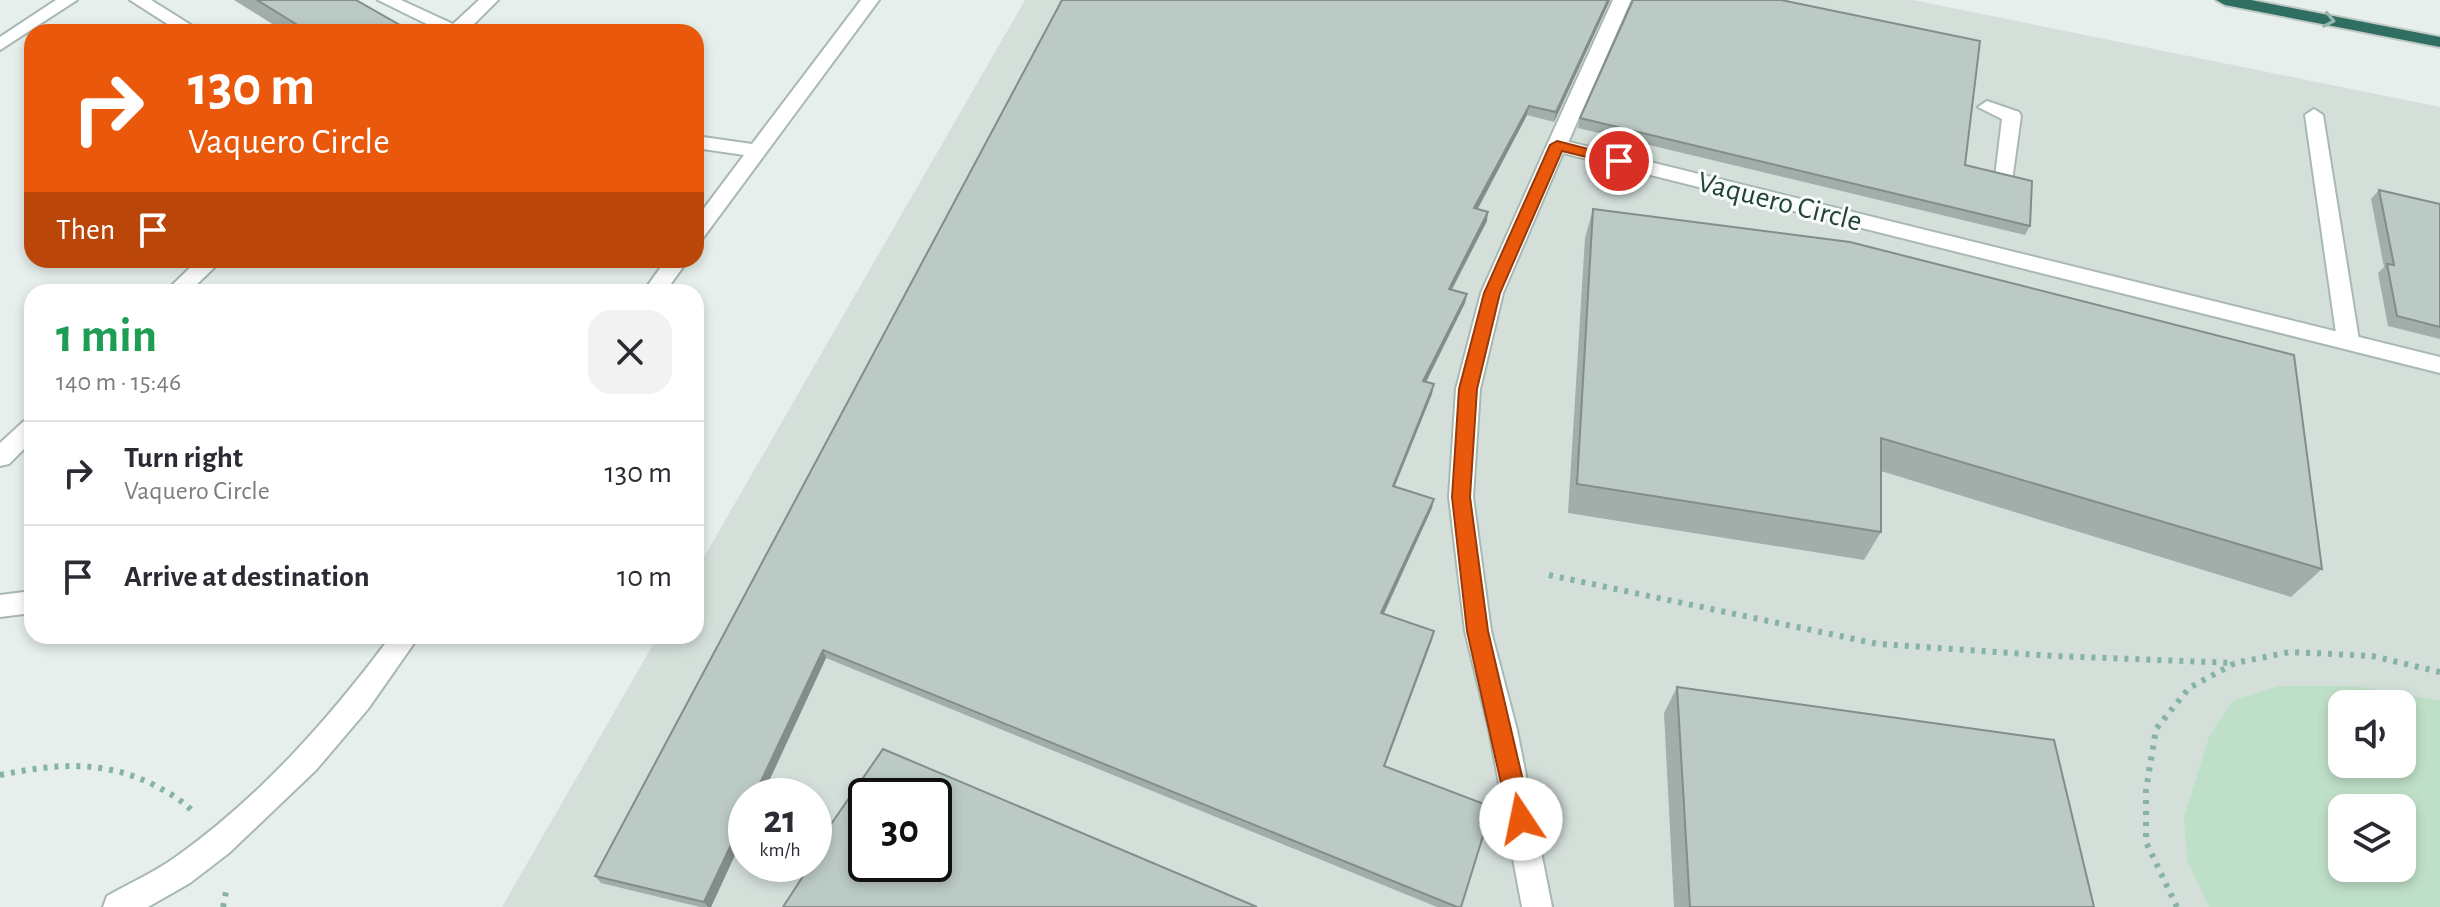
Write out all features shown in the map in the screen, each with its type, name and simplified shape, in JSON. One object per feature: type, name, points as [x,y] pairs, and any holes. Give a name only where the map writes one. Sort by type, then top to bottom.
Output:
[{"type":"highway","points":[[2225,0],[2440,42]]},
{"type":"street","points":[[32,24],[68,0]]},
{"type":"street","points":[[139,0],[180,24]]},
{"type":"street","points":[[387,0],[439,24]]},
{"type":"street","points":[[464,24],[489,0]]},
{"type":"street","points":[[704,221],[870,0]]},
{"type":"street","points":[[1537,907],[1506,745],[1478,631],[1461,497],[1468,389],[1492,293],[1622,0]]},
{"type":"street","points":[[0,45],[24,29]]},
{"type":"street","points":[[1987,107],[2012,116],[2005,177]]},
{"type":"street","points":[[2314,115],[2348,340]]},
{"type":"street","points":[[704,143],[756,151]]},
{"type":"street","name":"Vaquero Circle","points":[[1557,145],[2440,365]]},
{"type":"street","points":[[185,284],[202,268]]},
{"type":"street","points":[[0,457],[24,434]]},
{"type":"street","points":[[0,606],[24,603]]},
{"type":"street","points":[[118,907],[185,868],[254,813],[326,741],[400,644]]},
{"type":"path","points":[[1549,575],[1878,644],[2055,656],[2235,663],[2290,652],[2372,656],[2440,672]]},
{"type":"path","points":[[2177,907],[2146,842],[2146,790],[2156,729],[2189,688],[2235,663]]},
{"type":"path","points":[[0,775],[70,764],[104,764],[128,771],[186,802],[232,861],[223,907]]},
{"type":"shaded area","points":[[1025,0],[1913,0],[2440,107],[2440,907],[502,907],[653,644],[704,644],[704,557]]},
{"type":"green space","points":[[2279,686],[2352,686],[2377,690],[2328,690],[2328,778],[2416,778],[2416,696],[2440,700],[2440,907],[2209,907],[2187,860],[2184,817],[2209,737],[2232,701]]},
{"type":"building","points":[[257,0],[356,0],[398,24],[296,24]]},
{"type":"building","points":[[1062,0],[1608,0],[1556,112],[1529,106],[1474,208],[1488,212],[1449,289],[1467,294],[1423,381],[1434,384],[1393,486],[1434,499],[1381,613],[1434,631],[1384,766],[1492,807],[1461,907],[823,650],[763,778],[728,778],[728,851],[704,902],[595,876]]},
{"type":"building","points":[[1633,0],[1781,0],[1980,41],[1965,165],[2032,181],[2030,226],[1580,118]]},
{"type":"building","points":[[2379,190],[2440,204],[2440,327],[2397,316],[2387,264],[2394,265]]},
{"type":"building","points":[[1593,209],[1850,242],[2294,355],[2322,569],[1881,438],[1881,532],[1577,484]]},
{"type":"building","points":[[1677,687],[2054,740],[2094,907],[1690,907]]},
{"type":"building","points":[[883,749],[952,778],[863,778]]},
{"type":"building","points":[[952,778],[1257,907],[783,907],[799,882],[832,882],[832,823],[848,800],[848,882],[952,882]]},
{"type":"route","points":[[1521,819],[1478,631],[1461,497],[1468,389],[1492,293],[1557,145],[1619,161]]}]
